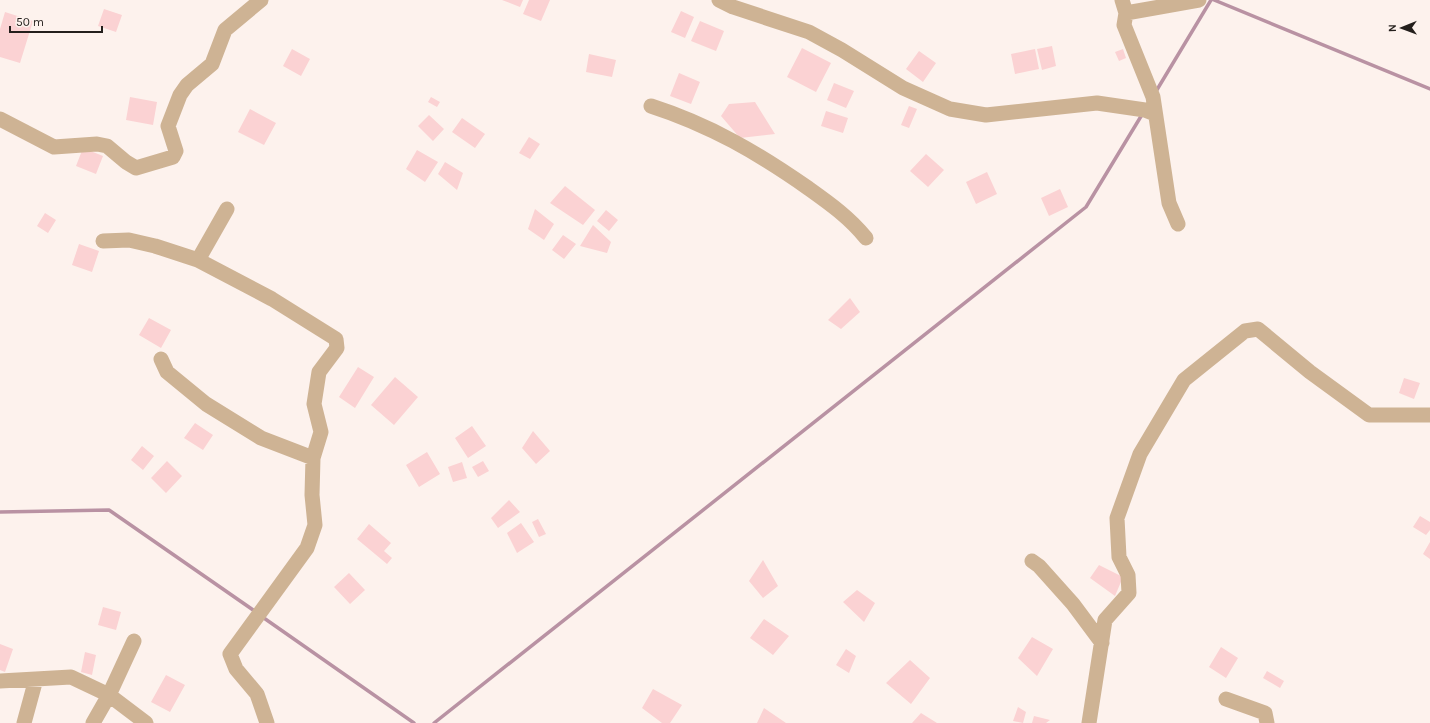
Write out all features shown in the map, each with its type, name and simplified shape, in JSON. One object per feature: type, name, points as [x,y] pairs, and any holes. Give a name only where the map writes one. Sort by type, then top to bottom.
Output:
[{"type":"street","points":[[0,119],[54,147],[97,144],[107,146],[126,162],[136,168],[173,157],[176,151],[168,126],[180,94],[187,85],[212,64],[225,30],[261,0]]},
{"type":"street","points":[[719,0],[733,8],[809,32],[842,50],[903,88],[950,109],[986,115],[1097,103],[1145,110],[1155,114]]},
{"type":"street","points":[[1178,224],[1168,203],[1153,96],[1124,24],[1124,6],[1200,0]]},
{"type":"street","points":[[651,106],[697,122],[767,159],[836,208],[856,226],[866,238]]},
{"type":"street","points":[[198,260],[227,209]]},
{"type":"street","points":[[103,241],[129,240],[155,246],[198,260],[272,299],[336,339],[336,348],[319,372],[314,404],[321,432],[313,458],[312,495],[315,525],[307,548],[230,654],[236,669],[257,694],[267,723]]},
{"type":"street","points":[[1090,723],[1105,620],[1129,593],[1128,575],[1119,558],[1117,518],[1140,454],[1184,380],[1245,331],[1258,329],[1310,372],[1369,415],[1430,416]]},
{"type":"street","points":[[162,359],[167,372],[206,404],[261,438],[313,458]]},
{"type":"street","points":[[1032,561],[1039,566],[1073,604],[1102,643]]},
{"type":"street","points":[[93,723],[109,695],[134,641]]},
{"type":"street","points":[[0,681],[72,677],[109,695],[146,723]]},
{"type":"street","points":[[24,723],[36,679]]},
{"type":"street","points":[[1226,699],[1266,714],[1268,723]]},
{"type":"building","points":[[502,0],[523,0],[520,7]]},
{"type":"building","points":[[529,0],[550,0],[541,21],[523,14]]},
{"type":"building","points":[[104,9],[122,15],[116,32],[98,26]]},
{"type":"building","points":[[681,11],[694,17],[685,38],[671,32]]},
{"type":"building","points":[[5,12],[33,21],[20,63],[0,57],[0,29]]},
{"type":"building","points":[[700,21],[724,31],[716,51],[691,41]]},
{"type":"building","points":[[1052,46],[1056,66],[1042,70],[1037,49]]},
{"type":"building","points":[[802,48],[831,63],[816,92],[787,77]]},
{"type":"building","points":[[292,49],[310,59],[301,76],[283,66]]},
{"type":"building","points":[[1035,49],[1039,69],[1015,74],[1011,54]]},
{"type":"building","points":[[1123,49],[1126,58],[1119,61],[1115,52]]},
{"type":"building","points":[[919,51],[936,63],[923,82],[906,69]]},
{"type":"building","points":[[589,54],[616,60],[612,77],[586,72]]},
{"type":"building","points":[[679,73],[700,82],[691,104],[670,96]]},
{"type":"building","points":[[834,83],[854,91],[846,108],[827,100]]},
{"type":"building","points":[[130,97],[157,102],[153,125],[126,120]]},
{"type":"building","points":[[431,97],[440,102],[437,107],[428,102]]},
{"type":"building","points":[[755,102],[775,134],[740,138],[721,116],[729,104]]},
{"type":"building","points":[[909,106],[917,109],[909,128],[901,125]]},
{"type":"building","points":[[250,109],[276,123],[264,145],[238,132]]},
{"type":"building","points":[[826,111],[848,118],[843,133],[821,126]]},
{"type":"building","points":[[429,115],[444,129],[433,141],[418,126]]},
{"type":"building","points":[[462,118],[485,134],[475,148],[452,132]]},
{"type":"building","points":[[529,137],[540,144],[530,159],[519,153]]},
{"type":"building","points":[[83,148],[103,156],[96,174],[76,166]]},
{"type":"building","points":[[417,150],[438,162],[425,182],[406,169]]},
{"type":"building","points":[[926,154],[944,170],[928,187],[910,171]]},
{"type":"building","points":[[445,162],[463,173],[457,190],[438,174]]},
{"type":"building","points":[[987,172],[997,194],[976,204],[966,182]]},
{"type":"building","points":[[565,186],[595,210],[583,225],[550,203]]},
{"type":"building","points":[[1060,189],[1068,207],[1049,216],[1041,198]]},
{"type":"building","points":[[535,209],[554,224],[544,240],[528,229]]},
{"type":"building","points":[[606,210],[618,220],[609,231],[597,221]]},
{"type":"building","points":[[45,213],[56,220],[48,233],[37,226]]},
{"type":"building","points":[[593,225],[611,242],[607,253],[580,246]]},
{"type":"building","points":[[563,235],[576,244],[564,259],[552,250]]},
{"type":"building","points":[[79,244],[99,251],[92,272],[72,265]]},
{"type":"building","points":[[850,298],[860,312],[841,329],[828,320]]},
{"type":"building","points":[[149,318],[171,330],[161,348],[139,335]]},
{"type":"building","points":[[358,367],[374,377],[355,408],[339,397]]},
{"type":"building","points":[[395,377],[418,397],[394,425],[371,405]]},
{"type":"building","points":[[1404,378],[1420,383],[1414,399],[1399,393]]},
{"type":"building","points":[[195,423],[213,435],[203,450],[184,438]]},
{"type":"building","points":[[472,426],[486,446],[468,458],[455,438]]},
{"type":"building","points":[[533,431],[550,451],[536,464],[522,448]]},
{"type":"building","points":[[142,446],[154,456],[143,470],[131,460]]},
{"type":"building","points":[[427,452],[440,474],[419,487],[406,465]]},
{"type":"building","points":[[167,461],[182,476],[166,493],[151,478]]},
{"type":"building","points":[[483,461],[489,471],[478,477],[472,467]]},
{"type":"building","points":[[462,462],[467,478],[453,482],[448,467]]},
{"type":"building","points":[[509,500],[520,512],[498,528],[491,518]]},
{"type":"building","points":[[1420,516],[1430,522],[1430,530],[1426,535],[1413,527]]},
{"type":"building","points":[[538,519],[546,534],[539,537],[532,522]]},
{"type":"building","points":[[521,523],[534,542],[517,553],[507,533]]},
{"type":"building","points":[[369,524],[391,543],[384,551],[392,558],[387,564],[357,539]]},
{"type":"building","points":[[1430,542],[1430,559],[1423,554]]},
{"type":"building","points":[[763,560],[778,586],[763,598],[749,581]]},
{"type":"building","points":[[1099,565],[1123,577],[1115,596],[1090,578]]},
{"type":"building","points":[[349,573],[365,590],[350,604],[334,587]]},
{"type":"building","points":[[857,590],[875,603],[864,622],[843,602]]},
{"type":"building","points":[[103,607],[121,612],[116,630],[98,625]]},
{"type":"building","points":[[764,619],[789,636],[773,655],[750,638]]},
{"type":"building","points":[[1032,637],[1053,649],[1037,676],[1018,658]]},
{"type":"building","points":[[0,644],[13,649],[5,672],[0,670]]},
{"type":"building","points":[[1221,647],[1238,658],[1226,678],[1209,667]]},
{"type":"building","points":[[846,649],[856,656],[849,673],[836,665]]},
{"type":"building","points":[[85,652],[96,655],[92,675],[81,672]]},
{"type":"building","points":[[910,660],[930,678],[911,704],[886,683]]},
{"type":"building","points":[[1267,671],[1284,681],[1280,688],[1263,678]]},
{"type":"building","points":[[166,675],[185,685],[170,712],[151,702]]},
{"type":"building","points":[[653,689],[682,705],[670,723],[662,723],[642,708]]},
{"type":"building","points":[[1018,707],[1026,712],[1023,723],[1013,721]]},
{"type":"building","points":[[764,708],[786,723],[757,723]]},
{"type":"building","points":[[921,713],[937,723],[912,723]]},
{"type":"building","points":[[1034,716],[1050,720],[1046,723],[1032,723]]},
{"type":"waterway","points":[[1155,93],[1211,0]]},
{"type":"waterway","points":[[1214,0],[1430,89]]},
{"type":"waterway","points":[[434,723],[1086,207],[1143,113]]},
{"type":"waterway","points":[[0,512],[109,510],[256,612]]},
{"type":"waterway","points":[[261,616],[414,723]]}]
